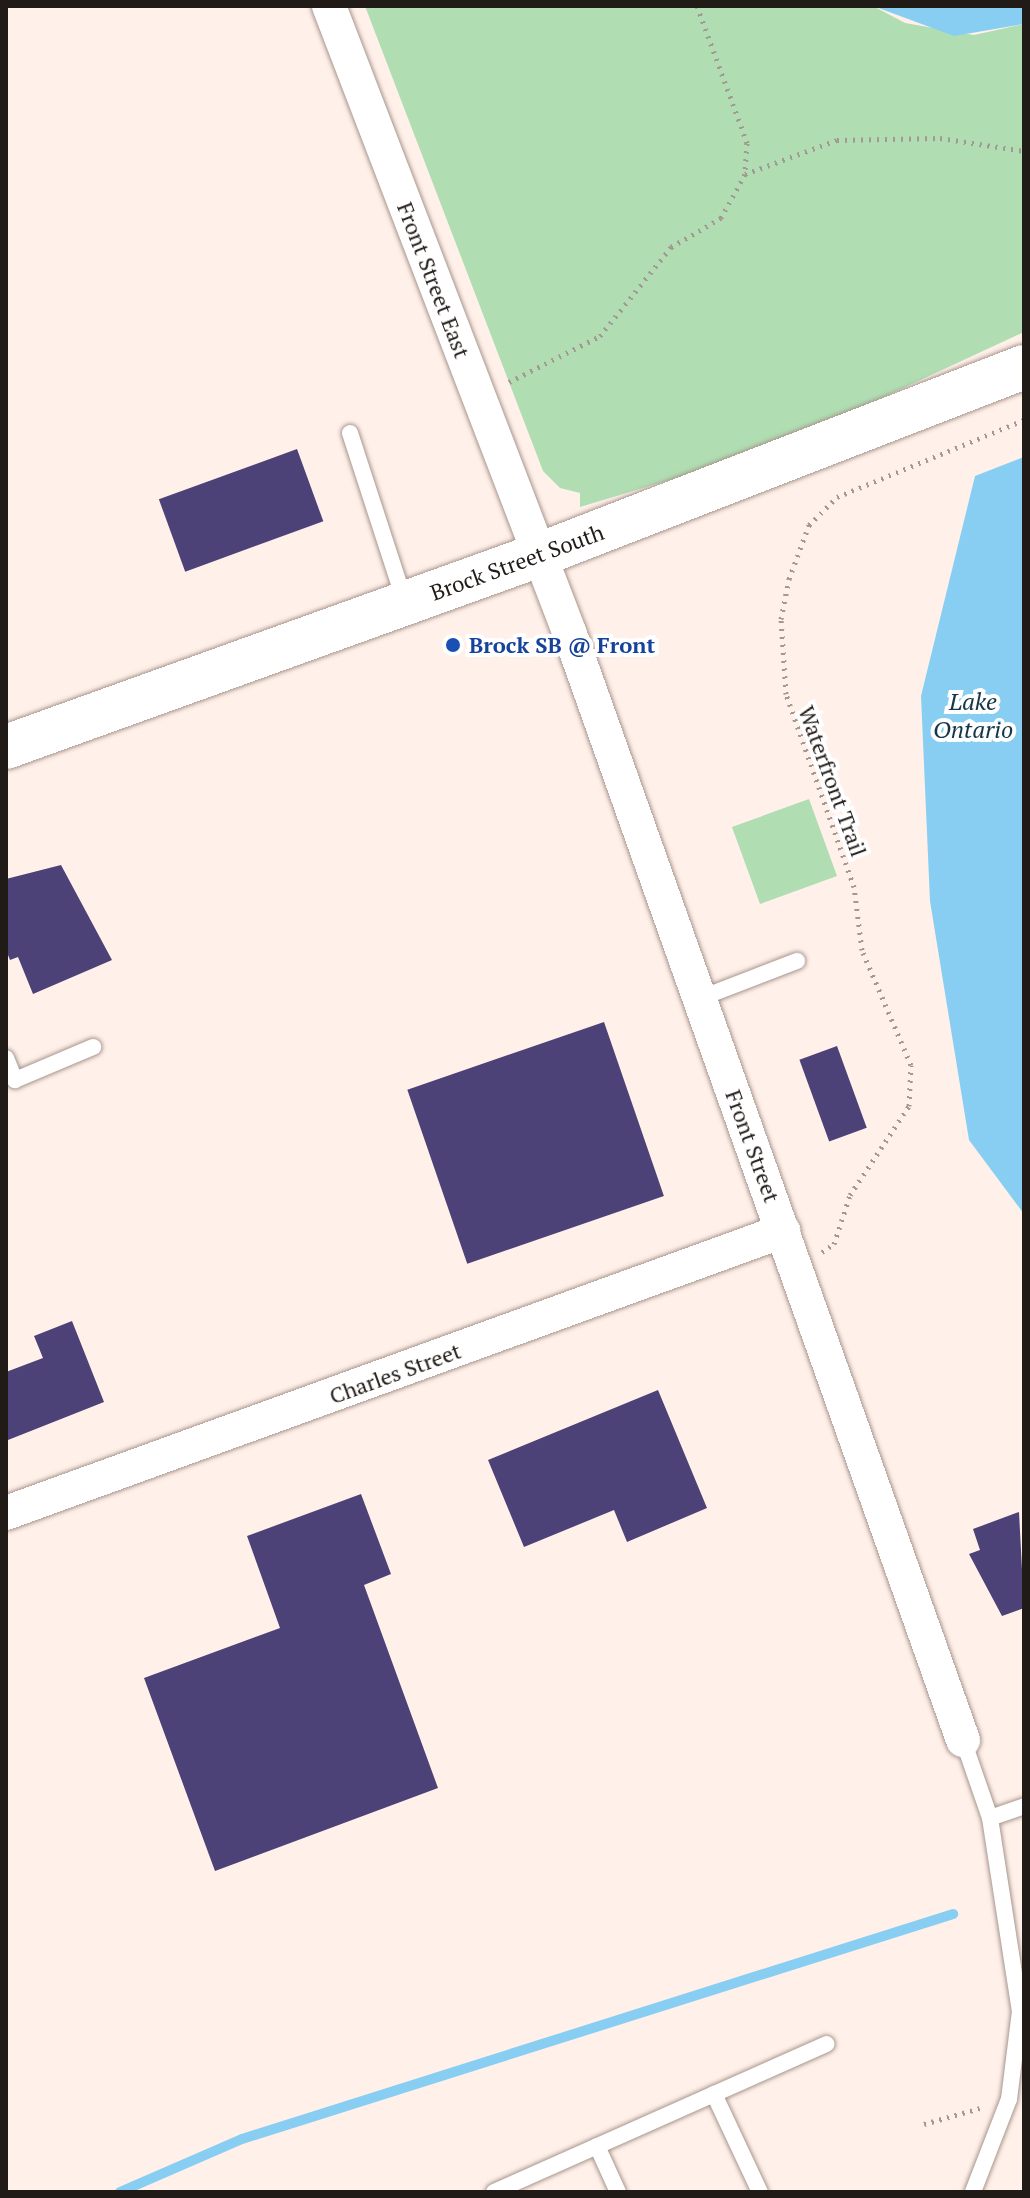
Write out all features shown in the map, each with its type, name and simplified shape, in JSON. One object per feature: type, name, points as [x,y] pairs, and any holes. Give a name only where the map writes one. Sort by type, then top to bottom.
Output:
[{"type":"main road","name":"Brock Street South","points":[[6,747],[539,555],[1024,367]]},
{"type":"street","name":"Front Street East","points":[[329,6],[539,555]]},
{"type":"street","name":"Front Street","points":[[539,555],[701,998],[963,1740]]},
{"type":"street","name":"Charles Street","points":[[6,1513],[783,1231]]},
{"type":"lane","points":[[350,433],[405,603]]},
{"type":"lane","points":[[701,998],[797,961]]},
{"type":"lane","points":[[6,1058],[15,1080],[93,1047]]},
{"type":"lane","points":[[963,1740],[990,1818],[1020,1972],[1020,2011],[1009,2099],[973,2192]]},
{"type":"lane","points":[[990,1818],[1024,1806]]},
{"type":"lane","points":[[494,2192],[827,2044]]},
{"type":"lane","points":[[714,2094],[760,2192]]},
{"type":"lane","points":[[597,2146],[618,2192]]},
{"type":"path","points":[[505,383],[600,336],[671,247],[721,218],[745,174],[747,143],[697,6]]},
{"type":"path","points":[[745,174],[837,140],[940,138],[1024,151]]},
{"type":"path","name":"Waterfront Trail","points":[[818,1255],[834,1244],[850,1195],[909,1106],[911,1065],[862,950],[854,887],[786,694],[781,619],[789,579],[809,525],[837,497],[1024,420]]},
{"type":"path","points":[[924,2124],[1009,2099]]},
{"type":"green space","points":[[365,6],[873,6],[905,23],[974,35],[1024,24],[1024,332],[772,449],[580,507],[580,493],[560,488],[543,471]]},
{"type":"green space","points":[[809,799],[837,876],[760,904],[732,827]]},
{"type":"water","points":[[873,6],[1024,6],[1024,24],[954,36]]},
{"type":"water","name":"Lake Ontario","points":[[1024,457],[1024,1214],[969,1140],[930,901],[921,696],[975,476]]},
{"type":"building","points":[[297,449],[323,521],[185,572],[159,499]]},
{"type":"building","points":[[61,865],[112,960],[33,994],[18,957],[10,960],[6,950],[6,879]]},
{"type":"building","points":[[604,1022],[664,1196],[467,1264],[407,1090]]},
{"type":"building","points":[[837,1046],[867,1128],[829,1141],[799,1060]]},
{"type":"building","points":[[72,1321],[104,1402],[8,1440],[6,1372],[43,1358],[34,1336]]},
{"type":"building","points":[[658,1390],[707,1508],[627,1542],[614,1510],[524,1547],[488,1460]]},
{"type":"building","points":[[361,1494],[391,1574],[364,1585],[438,1788],[215,1871],[144,1678],[280,1628],[247,1536]]},
{"type":"building","points":[[1019,1512],[1024,1608],[1002,1616],[969,1554],[980,1550],[973,1529]]},
{"type":"waterway","points":[[120,2192],[242,2139],[953,1914]]},
{"type":"place","name":"Brock SB @ Front","points":[[453,645]]}]
